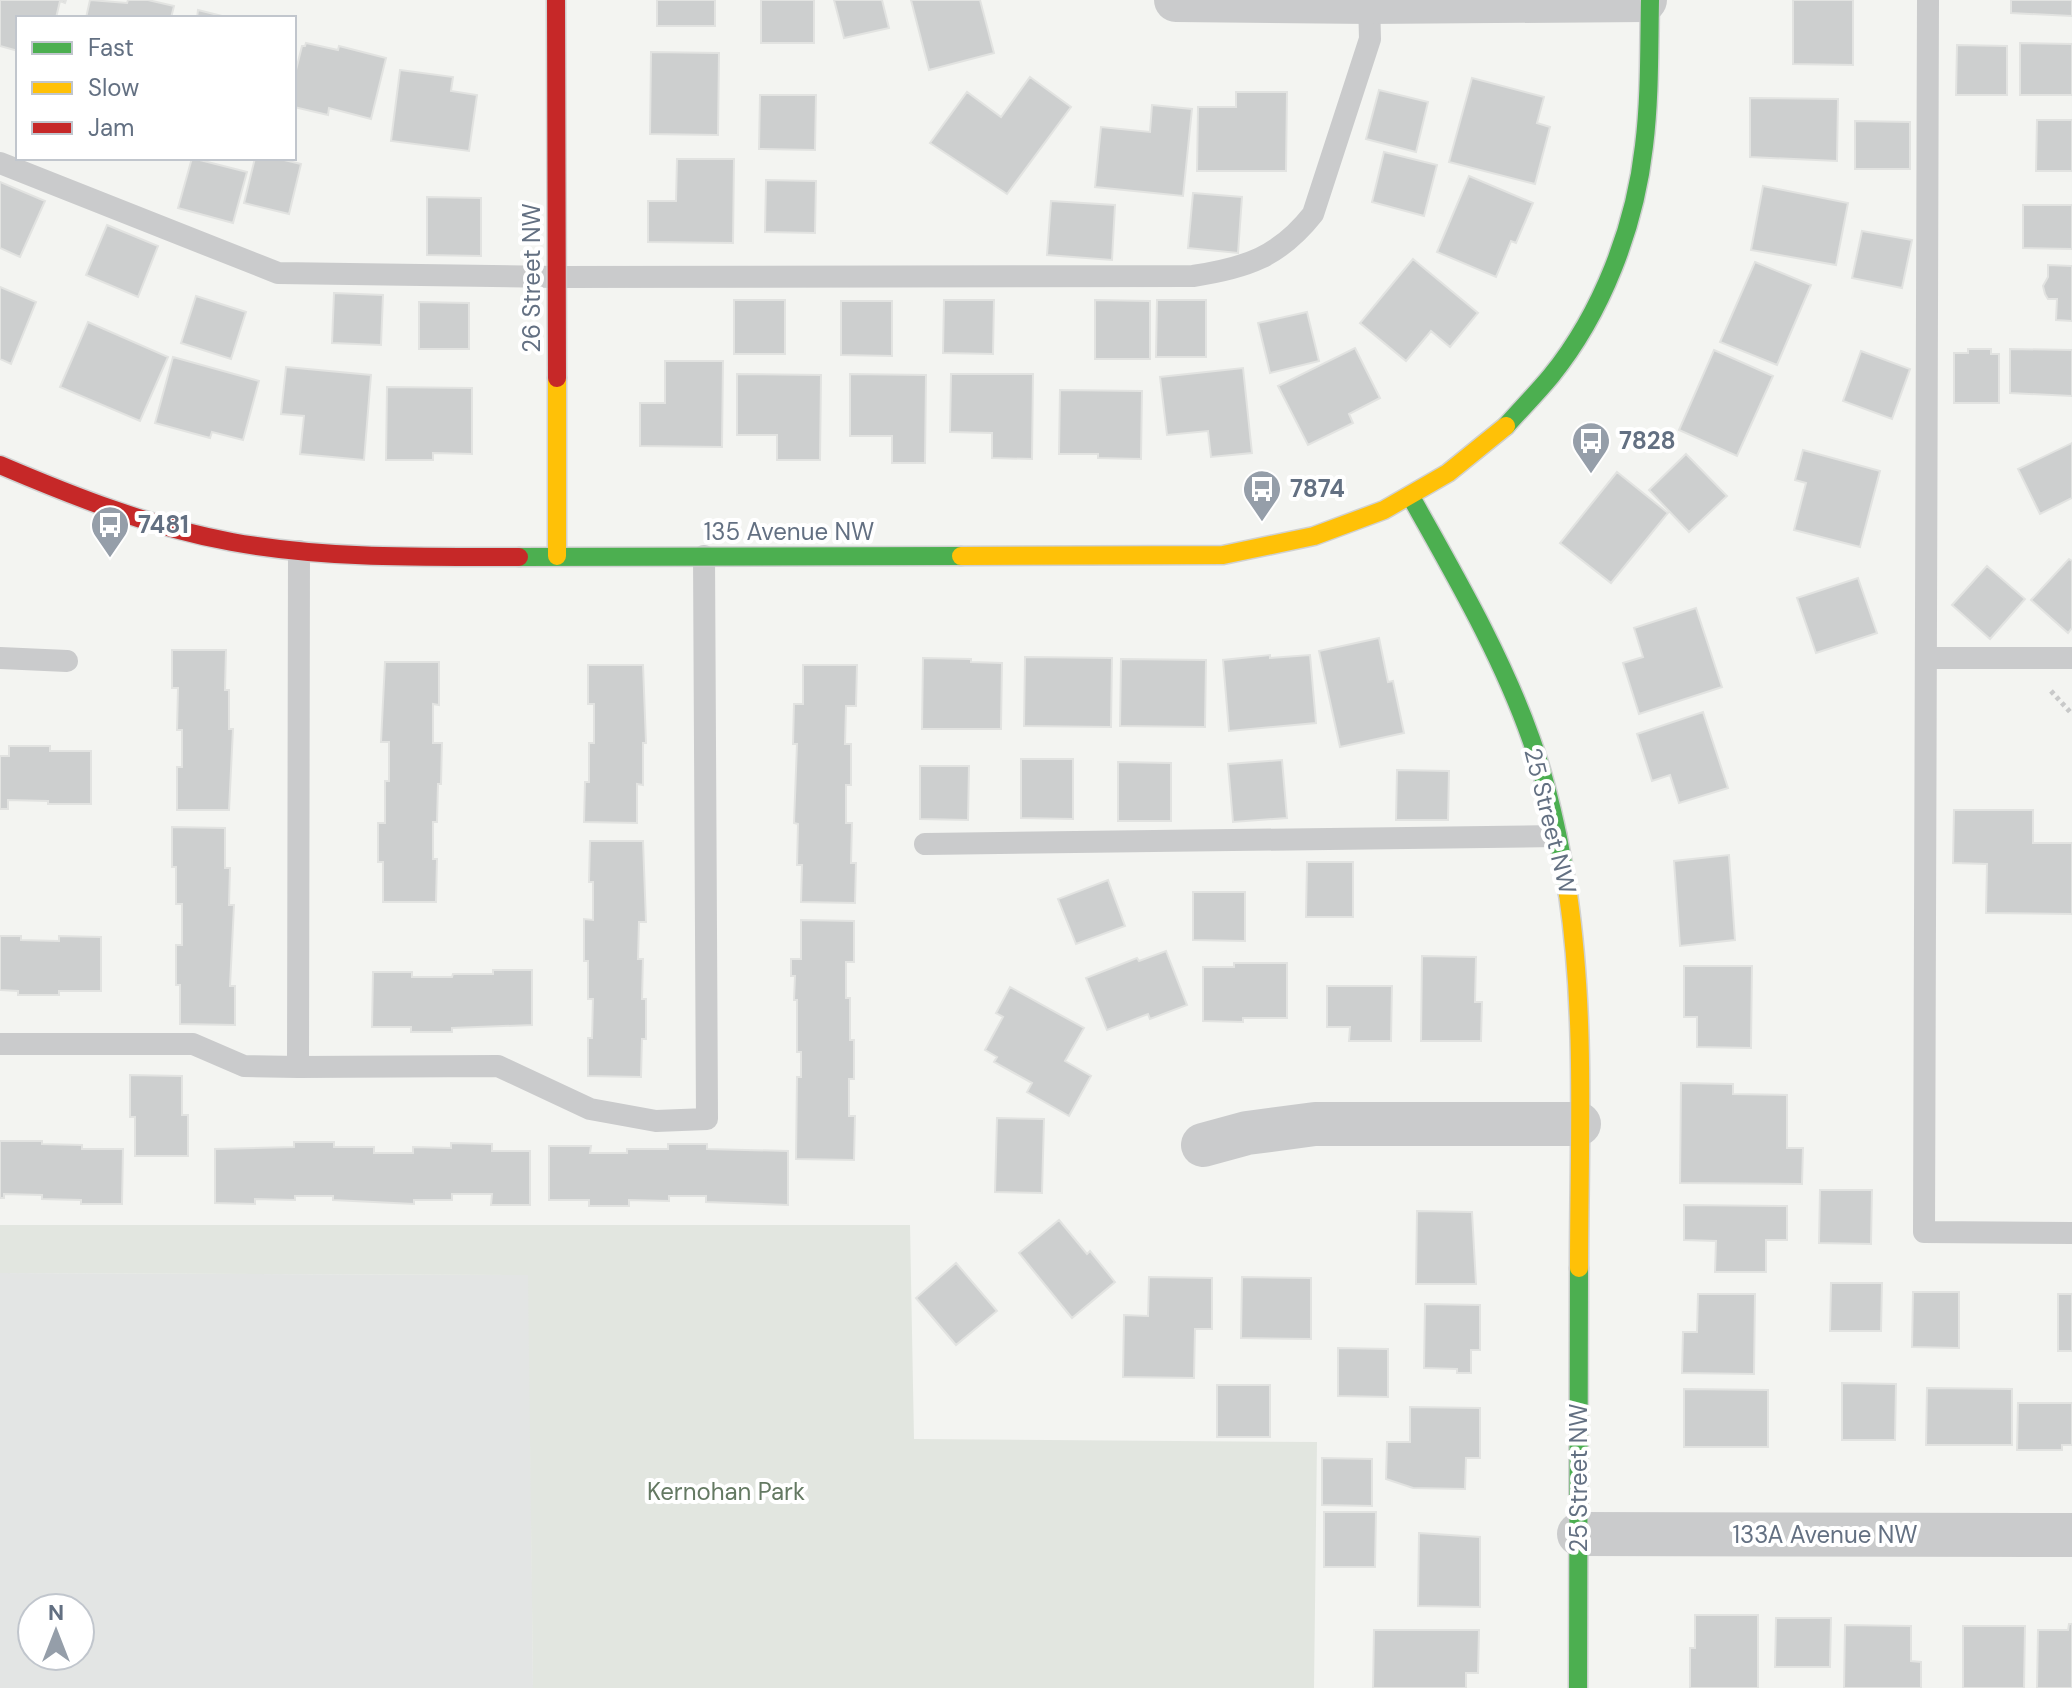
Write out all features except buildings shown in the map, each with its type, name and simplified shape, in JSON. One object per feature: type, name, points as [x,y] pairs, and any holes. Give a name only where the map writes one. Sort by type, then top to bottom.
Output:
[{"type":"street","points":[[1176,0],[1648,0]]},
{"type":"street","name":"135 Avenue NW","points":[[0,465],[74,497],[210,538],[299,551],[391,557],[1237,554],[1295,542],[1355,524],[1411,497],[1463,465],[1500,435],[1542,389],[1579,336],[1605,290],[1627,226],[1641,171],[1648,115],[1648,0]]},
{"type":"street","name":"26 Street NW","points":[[548,2],[556,277],[557,556]]},
{"type":"street","name":"25 Street NW","points":[[1411,497],[1495,655],[1543,776],[1568,889],[1578,984],[1578,1688]]},
{"type":"street","points":[[1203,1145],[1247,1133],[1315,1124],[1579,1124]]},
{"type":"street","name":"133A Avenue NW","points":[[1579,1534],[2072,1535]]},
{"type":"lane","points":[[1928,0],[1924,1232],[2072,1233]]},
{"type":"lane","points":[[0,163],[278,273],[556,277],[1177,276],[1233,270],[1271,254],[1295,236],[1313,214],[1370,39],[1369,1]]},
{"type":"lane","points":[[298,1067],[299,551]]},
{"type":"lane","points":[[0,1044],[193,1044],[244,1066],[498,1066],[590,1109],[656,1121],[707,1119],[704,556]]},
{"type":"lane","points":[[0,658],[67,661]]},
{"type":"lane","points":[[1927,658],[2072,658]]},
{"type":"lane","points":[[925,844],[1557,836]]},
{"type":"shaded area","points":[[0,1273],[529,1275],[533,1688],[0,1688]]},
{"type":"green space","name":"Kernohan Park","points":[[0,1225],[910,1225],[914,1439],[1317,1442],[1314,1688],[533,1688],[528,1275],[0,1273]]},
{"type":"traffic: fast","points":[[1506,426],[1546,382],[1586,325],[1624,238],[1640,177],[1644,146],[1650,0]]},
{"type":"traffic: fast","points":[[1411,497],[1476,616],[1519,707],[1549,796],[1568,894]]},
{"type":"traffic: fast","points":[[519,557],[961,556]]},
{"type":"traffic: fast","points":[[1578,1688],[1579,1268]]},
{"type":"traffic: slow","points":[[557,378],[557,556]]},
{"type":"traffic: slow","points":[[961,556],[1223,555],[1314,536],[1384,510],[1448,473],[1506,426]]},
{"type":"traffic: slow","points":[[1568,894],[1579,1034],[1579,1268]]},
{"type":"traffic: jam","points":[[556,0],[557,378]]},
{"type":"traffic: jam","points":[[0,465],[114,510],[232,542],[339,554],[519,557]]},
{"type":"place","name":"7828","points":[[1591,475]]},
{"type":"place","name":"7874","points":[[1262,523]]},
{"type":"place","name":"7481","points":[[110,559]]}]
